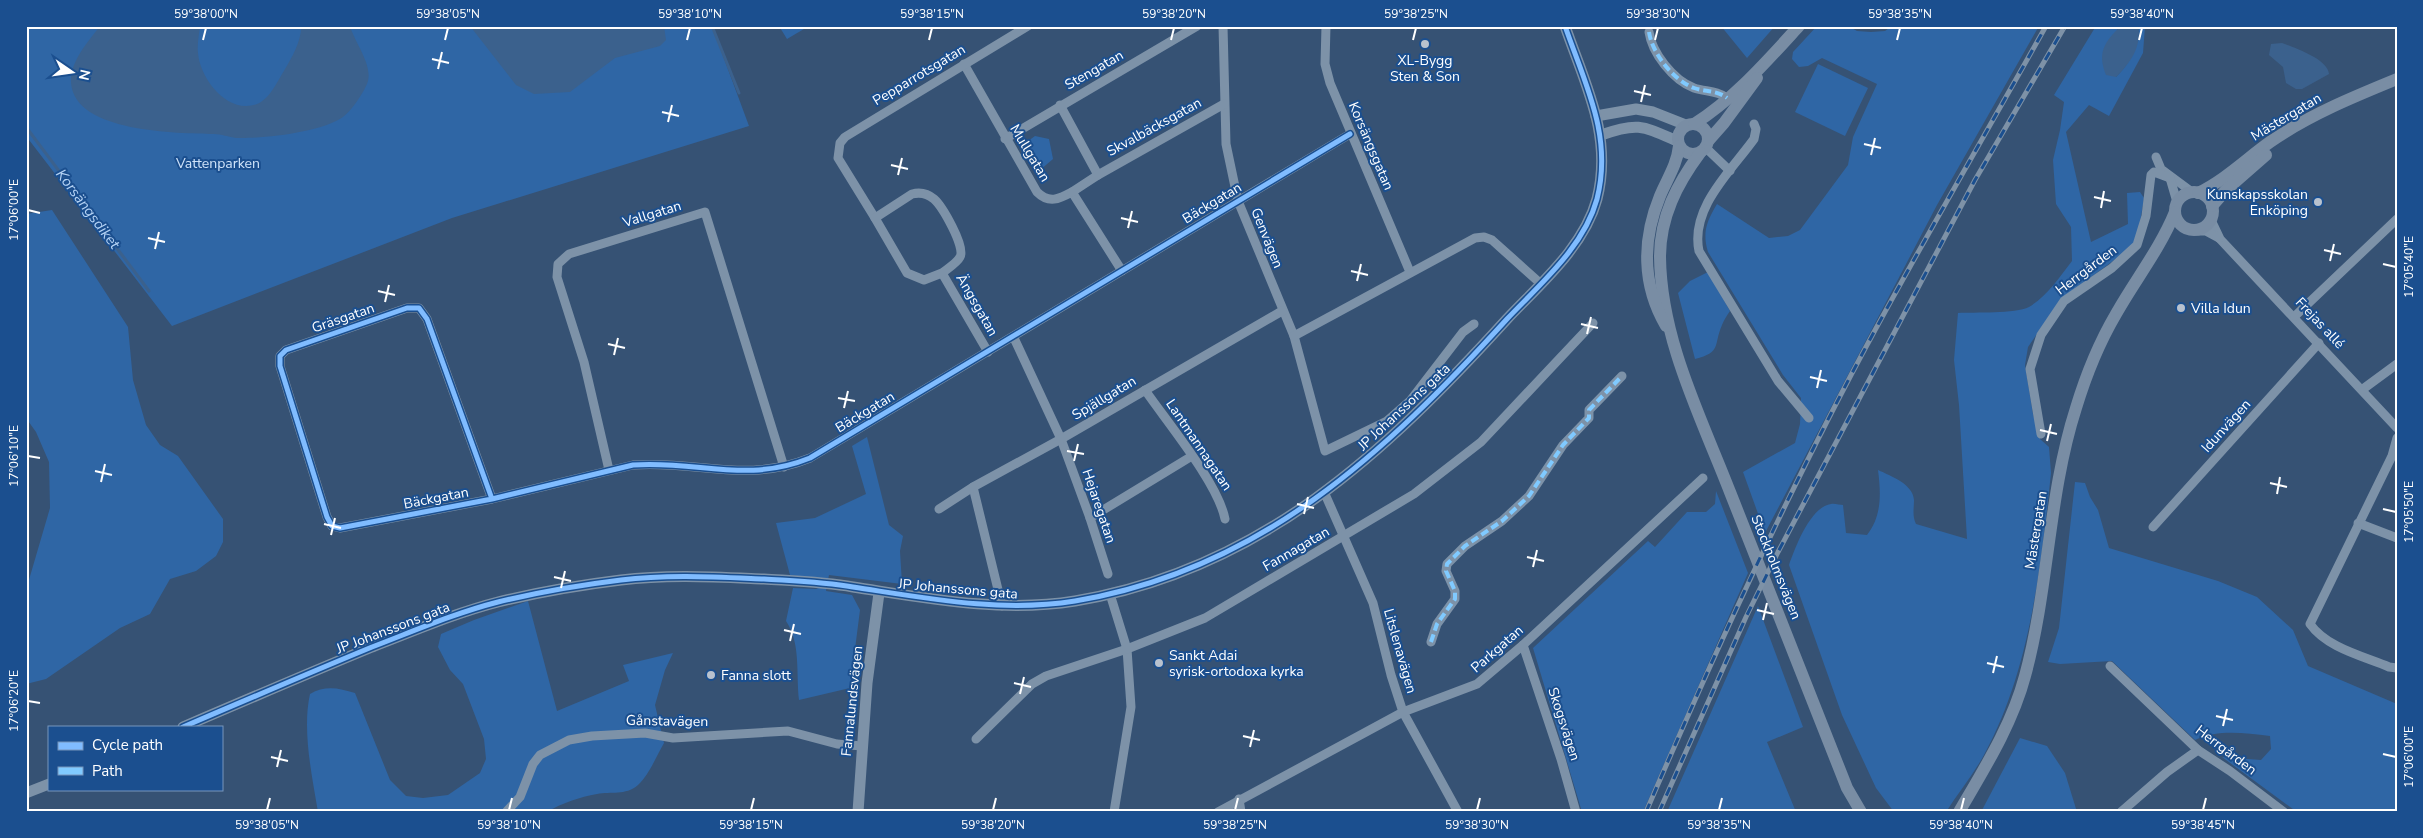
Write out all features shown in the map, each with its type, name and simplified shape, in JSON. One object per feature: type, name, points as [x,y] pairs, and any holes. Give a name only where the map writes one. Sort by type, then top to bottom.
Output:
[{"type":"main road","points":[[1690,124],[1702,126],[1707,132],[1705,147],[1692,155],[1684,152],[1678,143],[1680,130],[1690,124],[1713,112],[1799,26]]},
{"type":"main road","name":"Stockholmsvägen","points":[[1774,53],[1676,189],[1667,209],[1662,232],[1660,257],[1670,331],[1697,410],[1847,788],[1861,812]]},
{"type":"main road","name":"Mästergatan","points":[[1959,812],[1991,757],[2013,711],[2025,678],[2035,630],[2063,457],[2069,428],[2083,385],[2100,343],[2115,315],[2168,230],[2176,207],[2183,195],[2209,188],[2296,126],[2347,99],[2397,79]]},
{"type":"main road","name":"Mästergatan","points":[[2212,206],[2226,190],[2298,131],[2346,105],[2397,84]]},
{"type":"main road","name":"Stockholmsvägen","points":[[1670,331],[1655,307],[1649,282],[1646,252],[1647,234],[1653,212],[1677,162],[1678,143]]},
{"type":"main road","points":[[2195,193],[2207,197],[2212,206],[2211,220]]},
{"type":"main road","points":[[2176,207],[2179,224],[2192,230]]},
{"type":"main road","name":"Mästergatan","points":[[2152,257],[2175,236],[2207,225],[2211,220]]},
{"type":"street","name":"Pepparrotsgatan","points":[[838,158],[840,143],[845,137],[1028,26]]},
{"type":"street","name":"Stengatan","points":[[1005,139],[1197,26]]},
{"type":"street","name":"Genvägen","points":[[1223,26],[1226,144],[1238,201],[1282,311],[1294,336],[1325,452],[1387,421],[1410,401],[1463,332],[1474,324]]},
{"type":"street","name":"Korsängsgatan","points":[[1326,26],[1326,73],[1350,134],[1410,272]]},
{"type":"street","points":[[1565,26],[1601,135],[1631,126],[1641,126],[1656,130],[1678,143]]},
{"type":"street","points":[[1649,32],[1650,40],[1661,58],[1680,82],[1696,88],[1718,92],[1727,98]]},
{"type":"street","name":"Mullgatan","points":[[964,64],[1005,139],[1042,196],[1054,200],[1072,192]]},
{"type":"street","name":"Skvalbäcksgatan","points":[[1072,192],[1098,175],[1224,104]]},
{"type":"street","name":"Skvalbäcksgatan","points":[[1060,105],[1098,175]]},
{"type":"street","points":[[1596,116],[1636,109],[1653,112],[1690,124]]},
{"type":"street","points":[[1754,124],[1756,129],[1754,140],[1708,203],[1700,221],[1697,240],[1700,251],[1778,381],[1809,418]]},
{"type":"street","name":"Bäckgatan","points":[[332,526],[348,527],[492,499],[609,470],[657,463],[753,472],[784,467],[810,458],[1014,338],[1350,134]]},
{"type":"street","name":"JP Johanssons gata","points":[[185,726],[442,619],[498,602],[569,588],[628,579],[714,576],[823,583],[879,593],[1002,606],[1074,601],[1110,594],[1158,580],[1227,553],[1261,535],[1325,494],[1422,410],[1569,251],[1596,203],[1602,166],[1601,135]]},
{"type":"street","points":[[1705,147],[1730,172]]},
{"type":"street","points":[[2156,157],[2160,169],[2170,178],[2195,193]]},
{"type":"street","name":"Ängsgatan","points":[[838,158],[907,273],[924,280],[942,273],[960,258],[962,250],[960,241],[935,200],[919,192],[912,194],[875,218]]},
{"type":"street","name":"Herrgården","points":[[2041,434],[2030,369],[2040,335],[2064,301],[2131,253],[2141,236],[2151,175],[2154,172],[2170,178]]},
{"type":"street","points":[[2170,178],[2176,207]]},
{"type":"street","points":[[1072,192],[1122,271]]},
{"type":"street","name":"Vallgatan","points":[[609,470],[584,362],[557,278],[558,264],[569,254],[705,212],[784,467]]},
{"type":"street","points":[[2295,316],[2397,219]]},
{"type":"street","name":"Frejas allé","points":[[2211,220],[2220,238],[2295,316],[2397,428]]},
{"type":"street","name":"Frejas allé","points":[[2192,230],[2206,231],[2220,238]]},
{"type":"street","points":[[1294,336],[1466,242],[1484,237],[1502,248],[1540,283]]},
{"type":"street","name":"Ängsgatan","points":[[942,273],[988,352]]},
{"type":"street","name":"Gräsgatan","points":[[332,526],[327,517],[280,366],[280,356],[286,350],[407,308],[420,308],[424,313],[492,499]]},
{"type":"street","name":"Spjällgatan","points":[[939,509],[973,487],[1061,439],[1282,311]]},
{"type":"street","name":"Fannagatan","points":[[976,739],[1032,684],[1046,676],[1127,649],[1205,618],[1414,494],[1481,442],[1593,322]]},
{"type":"street","name":"Hejaregatan","points":[[1014,338],[1061,439],[1108,574]]},
{"type":"street","name":"Idunvägen","points":[[2153,528],[2319,343]]},
{"type":"street","points":[[2363,389],[2397,364]]},
{"type":"street","points":[[1431,642],[1437,624],[1455,599],[1455,590],[1446,571],[1447,564],[1465,546],[1502,520],[1529,496],[1562,445],[1589,418],[1589,410],[1622,376]]},
{"type":"street","name":"Lantmannagatan","points":[[1145,390],[1192,456],[1222,505],[1225,519]]},
{"type":"street","points":[[2397,438],[2392,456],[2310,624],[2318,636],[2332,644],[2389,667],[2397,668]]},
{"type":"street","points":[[1090,518],[1192,456]]},
{"type":"street","name":"Parkgatan","points":[[1218,812],[1403,712],[1476,684],[1523,645],[1703,478]]},
{"type":"street","points":[[973,487],[1002,606]]},
{"type":"street","name":"Litslenavägen","points":[[1325,494],[1373,604],[1403,712],[1458,812]]},
{"type":"street","points":[[2358,523],[2397,538]]},
{"type":"street","name":"Fannalundsvägen","points":[[858,812],[867,683],[879,593]]},
{"type":"street","points":[[1110,594],[1127,649],[1131,707],[1114,812]]},
{"type":"street","name":"Skogsvägen","points":[[1523,645],[1561,759],[1576,812]]},
{"type":"street","name":"Herrgården","points":[[2110,666],[2198,750],[2230,771],[2284,812]]},
{"type":"street","name":"Gånstavägen","points":[[506,812],[520,798],[532,764],[540,755],[569,740],[584,737],[645,733],[673,738],[788,731],[836,744],[862,746]]},
{"type":"street","points":[[2121,812],[2167,772],[2198,750]]},
{"type":"street","points":[[26,793],[48,784]]},
{"type":"street","points":[[1239,799],[1242,812]]},
{"type":"green space","name":"Vattenparken","points":[[26,26],[712,26],[749,126],[452,218],[172,326],[26,136]]},
{"type":"green space","points":[[779,26],[809,26],[787,39]]},
{"type":"green space","points":[[1721,26],[1775,26],[1747,58]]},
{"type":"green space","points":[[1817,26],[1848,26],[1857,31],[1871,32],[1885,31],[1892,26],[2039,26],[1937,205],[1765,533],[1743,472],[1795,443],[1800,424],[1801,398],[1783,375],[1708,252],[1705,238],[1706,227],[1717,204],[1769,238],[1788,236],[1800,230],[1848,165],[1853,137],[1877,84],[1822,58],[1808,66],[1799,67],[1792,59],[1793,52]]},
{"type":"green space","points":[[2096,26],[2121,26],[2117,30],[2116,77],[2133,54],[2138,40],[2138,26],[2145,26],[2143,53],[2109,116],[2089,105],[2066,132],[2091,242],[2128,224],[2127,193],[2140,192],[2144,198],[2138,235],[2128,250],[2061,299],[2028,347],[2025,365],[2033,414],[2040,439],[2049,447],[2051,473],[2043,545],[2031,618],[2023,654],[2000,723],[1980,762],[1946,812],[1894,812],[1876,788],[1842,715],[1789,565],[1804,529],[1816,512],[1823,507],[1832,504],[1843,505],[1846,533],[1867,535],[1878,512],[1880,487],[1878,470],[1900,481],[1910,489],[1913,494],[1916,524],[1967,539],[1959,405],[1954,360],[1958,313],[2005,312],[2029,307],[2047,292],[2072,261],[2071,227],[2056,204],[2053,160],[2064,102],[2054,95]]},
{"type":"green space","points":[[1818,64],[1868,88],[1845,136],[1795,112]]},
{"type":"green space","points":[[1035,136],[1049,139],[1053,159],[1040,170],[1024,144]]},
{"type":"green space","points":[[52,210],[128,327],[133,380],[146,425],[160,445],[178,456],[223,519],[223,542],[216,556],[196,571],[170,579],[150,614],[120,628],[46,679],[26,684],[26,590],[50,508],[49,462],[36,432],[26,418],[26,214]]},
{"type":"green space","points":[[1708,272],[1730,311],[1719,332],[1713,351],[1695,359],[1678,293],[1690,281]]},
{"type":"green space","points":[[867,437],[889,525],[903,536],[900,551],[902,584],[829,575],[828,580],[790,575],[776,523],[815,518],[866,494],[852,446]]},
{"type":"green space","points":[[2075,482],[2085,483],[2090,497],[2098,510],[2109,548],[2218,581],[2257,597],[2293,630],[2308,666],[2397,704],[2397,812],[2297,812],[2222,757],[2261,760],[2271,749],[2270,736],[2222,733],[2195,740],[2112,661],[2060,664],[2048,662],[2059,628]]},
{"type":"green space","points":[[1716,491],[1748,573],[1643,812],[1582,812],[1533,648],[1648,541],[1655,547],[1687,512],[1706,512],[1715,504]]},
{"type":"green space","points":[[827,585],[826,591],[852,595],[860,610],[850,688],[799,700],[796,649],[791,630],[786,621],[793,588],[816,589]]},
{"type":"green space","points":[[528,601],[557,711],[629,681],[623,665],[673,653],[665,670],[655,705],[664,743],[642,781],[628,791],[591,795],[547,812],[318,812],[307,738],[310,694],[327,688],[355,693],[390,780],[406,796],[423,798],[448,795],[480,773],[486,759],[484,739],[463,684],[450,670],[438,647],[441,634]]},
{"type":"green space","points":[[1758,606],[1803,727],[1767,742],[1796,812],[1667,812]]},
{"type":"green space","points":[[2020,738],[2047,746],[2065,773],[2077,812],[1981,812]]},
{"type":"shaded area","name":"Vattenparken","points":[[100,26],[200,26],[198,53],[204,73],[217,92],[226,100],[246,106],[262,102],[270,94],[293,54],[300,37],[301,26],[350,26],[367,64],[368,79],[359,98],[343,117],[321,127],[292,134],[236,138],[217,134],[177,133],[130,127],[109,121],[90,112],[77,100],[71,83],[73,67],[85,45]]},
{"type":"shaded area","points":[[470,26],[537,26],[569,29],[664,26],[666,40],[660,46],[615,58],[570,92],[534,94],[516,85]]},
{"type":"shaded area","points":[[2121,26],[2138,26],[2139,34],[2136,48],[2126,66],[2116,77],[2106,75],[2102,54],[2110,37]]},
{"type":"shaded area","points":[[2282,43],[2317,59],[2327,69],[2329,74],[2302,89],[2296,89],[2286,83],[2283,67],[2269,55],[2271,44]]},
{"type":"waterway","name":"Korsängsdiket","points":[[712,26],[739,93]]},
{"type":"waterway","name":"Korsängsdiket","points":[[26,127],[149,291]]},
{"type":"railway","points":[[1646,812],[1699,690],[1783,509],[1843,390],[1895,293],[2046,26]]},
{"type":"railway","points":[[1659,812],[1746,617],[1778,552],[1975,180],[2065,26]]},
{"type":"marked path","points":[[1649,32],[1659,57],[1679,79],[1694,88],[1715,92],[1727,98]]},
{"type":"marked path","points":[[1431,642],[1437,624],[1455,599],[1455,591],[1446,571],[1447,564],[1465,546],[1502,521],[1529,496],[1563,445],[1589,418],[1589,410],[1622,376]]},
{"type":"cycle path","points":[[185,726],[372,647],[450,617],[498,602],[575,587],[621,580],[692,576],[842,585],[964,603],[991,605],[1047,604],[1075,601],[1142,585],[1204,563],[1261,533],[1315,499],[1366,459],[1461,368],[1572,249],[1591,217],[1597,199],[1602,154],[1599,132],[1588,90],[1565,26]]},
{"type":"cycle path","points":[[492,499],[427,319],[419,308],[407,308],[286,350],[280,356],[280,366],[327,517],[332,526],[340,528],[492,499],[633,465],[657,464],[743,470],[787,466],[810,458],[1350,134]]},
{"type":"place","name":"XL-Bygg Sten & Son","points":[[1425,44]]},
{"type":"place","name":"Kunskapsskolan Enköping","points":[[2318,202]]},
{"type":"place","name":"Villa Idun","points":[[2181,308]]},
{"type":"place","name":"Sankt Adai syrisk-ortodoxa kyrka","points":[[1159,663]]},
{"type":"place","name":"Fanna slott","points":[[711,675]]}]
